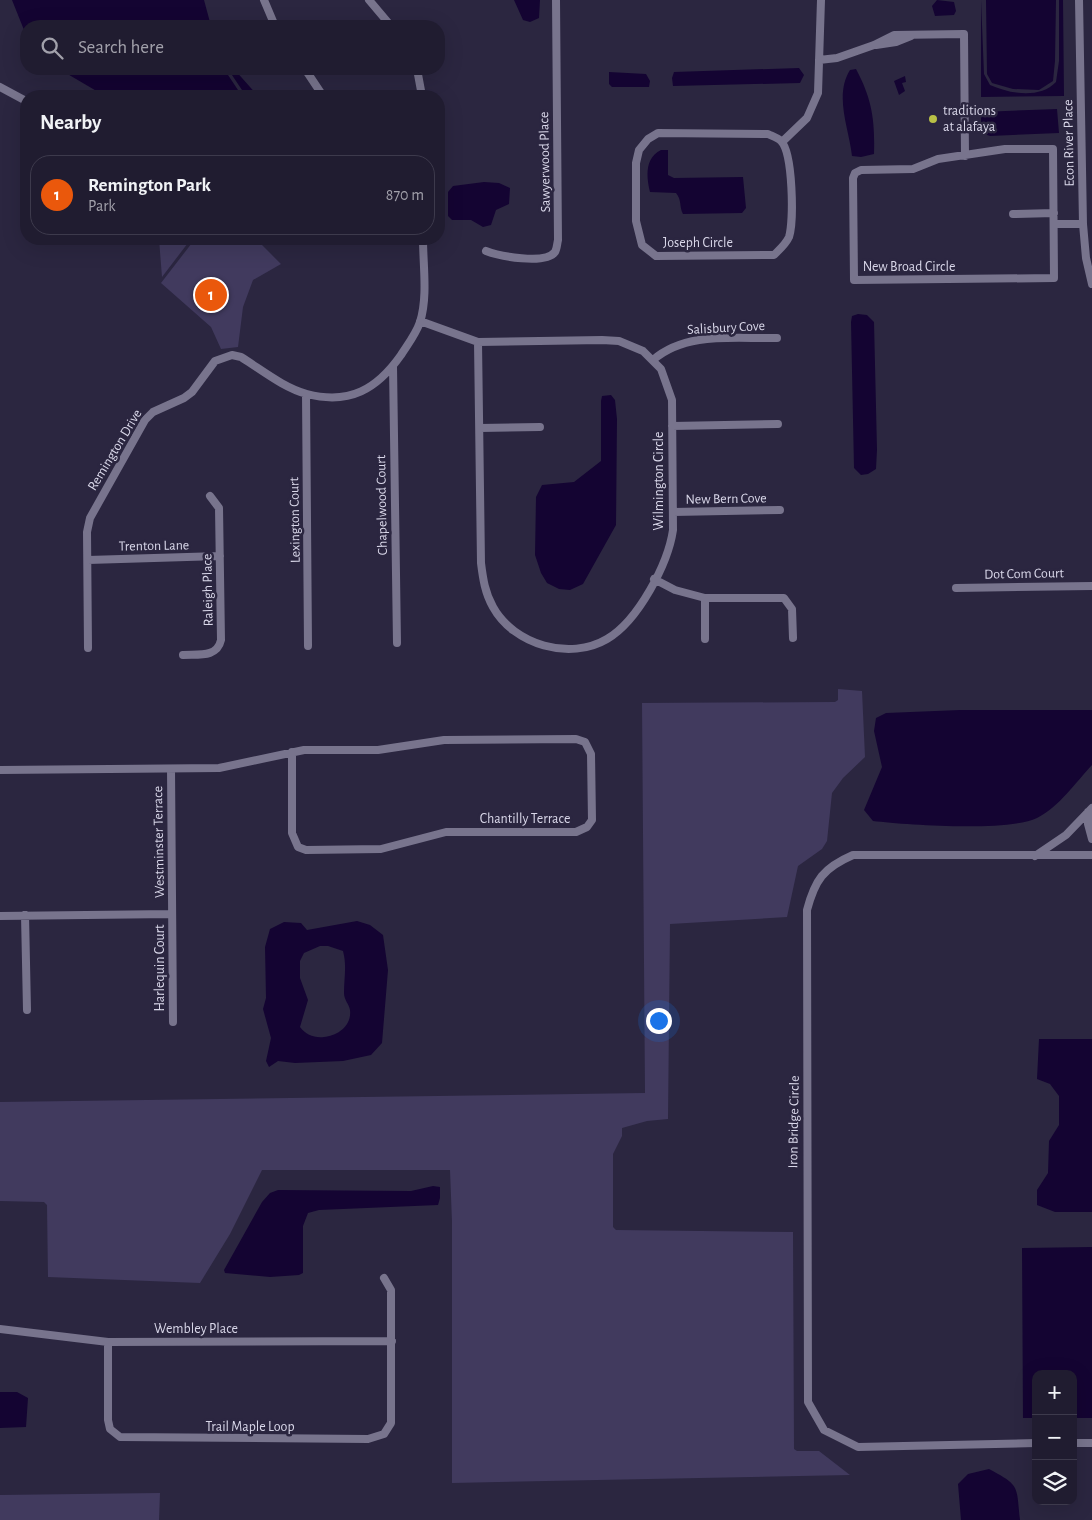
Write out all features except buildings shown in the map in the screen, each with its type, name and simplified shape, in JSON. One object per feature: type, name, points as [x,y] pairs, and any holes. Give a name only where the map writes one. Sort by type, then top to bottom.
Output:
[{"type":"street","points":[[264,0],[272,20]]},
{"type":"street","points":[[369,0],[386,20]]},
{"type":"street","name":"Sawyerwood Place","points":[[486,251],[503,258],[546,258],[555,252],[558,240],[556,0]]},
{"type":"street","points":[[782,142],[807,118],[818,93],[821,0]]},
{"type":"street","name":"Econ River Place","points":[[1079,0],[1083,224],[1086,258],[1092,284]]},
{"type":"street","points":[[820,60],[837,58],[874,45],[894,35],[964,34],[965,156]]},
{"type":"street","points":[[309,75],[319,90]]},
{"type":"street","points":[[418,75],[421,90]]},
{"type":"street","points":[[0,86],[20,98]]},
{"type":"street","name":"Joseph Circle","points":[[658,133],[768,134],[782,142],[789,160],[790,226],[788,238],[774,255],[656,256],[642,245],[636,221],[636,163],[639,150],[648,139],[658,133]]},
{"type":"street","name":"New Broad Circle","points":[[1005,149],[1053,149],[1054,278],[854,280],[853,178],[855,173],[861,170],[913,169],[938,159],[965,156],[1005,149]]},
{"type":"street","points":[[1013,214],[1054,213]]},
{"type":"street","points":[[1054,224],[1083,224]]},
{"type":"street","name":"Remington Drive","points":[[88,648],[87,532],[90,518],[145,420],[162,406],[184,398],[192,392],[214,361],[232,355],[241,357],[293,389],[306,394],[322,397],[352,395],[366,390],[381,379],[393,366],[414,336],[420,321],[423,299],[423,245]]},
{"type":"street","name":"Wilmington Circle","points":[[420,321],[478,342],[619,341],[643,351],[653,360],[668,384],[672,400],[673,512],[671,543],[635,614],[622,628],[606,640],[590,646],[568,649],[551,647],[521,636],[494,609],[483,580],[478,342]]},
{"type":"street","name":"Salisbury Cove","points":[[653,360],[664,351],[686,341],[776,338]]},
{"type":"street","name":"Chapelwood Court","points":[[393,366],[397,643]]},
{"type":"street","name":"Lexington Court","points":[[306,394],[308,646]]},
{"type":"street","points":[[672,426],[778,424]]},
{"type":"street","points":[[480,428],[540,427]]},
{"type":"street","name":"Raleigh Place","points":[[183,655],[210,654],[220,647],[219,508],[210,496]]},
{"type":"street","name":"New Bern Cove","points":[[673,512],[780,510]]},
{"type":"street","name":"Trenton Lane","points":[[88,560],[220,556]]},
{"type":"street","points":[[654,579],[674,590],[705,598],[784,598],[792,609],[793,638]]},
{"type":"street","name":"Dot Com Court","points":[[956,588],[1092,586]]},
{"type":"street","points":[[705,598],[705,638]]},
{"type":"street","name":"Chantilly Terrace","points":[[171,769],[219,768],[292,752],[384,750],[444,740],[576,739],[585,742],[591,754],[592,820],[587,827],[576,832],[446,832],[381,849],[306,850],[298,847],[292,833],[292,752]]},
{"type":"street","name":"Westminster Terrace","points":[[0,770],[171,769],[172,914],[0,916]]},
{"type":"street","points":[[1090,810],[1088,824],[1092,840]]},
{"type":"street","points":[[1035,856],[1066,835],[1090,810]]},
{"type":"street","name":"Iron Bridge Circle","points":[[1032,1443],[858,1447],[824,1430],[808,1402],[806,1219],[807,910],[812,891],[821,875],[837,862],[853,856],[1092,855]]},
{"type":"street","name":"Harlequin Court","points":[[172,914],[173,1022]]},
{"type":"street","points":[[25,915],[27,1010]]},
{"type":"street","points":[[384,1278],[391,1290],[392,1341]]},
{"type":"street","name":"Wembley Place","points":[[0,1328],[108,1342],[392,1341]]},
{"type":"street","name":"Trail Maple Loop","points":[[108,1342],[108,1420],[110,1430],[115,1434],[136,1438],[330,1440],[368,1439],[384,1434],[388,1428],[392,1414],[392,1341]]},
{"type":"street","points":[[1077,1443],[1092,1443]]},
{"type":"shaded area","points":[[12,0],[204,0],[209,20],[20,20]]},
{"type":"shaded area","points":[[514,0],[540,0],[539,18],[530,22],[523,20]]},
{"type":"shaded area","points":[[937,0],[954,2],[956,11],[954,15],[935,16],[932,6]]},
{"type":"shaded area","points":[[981,0],[984,74],[990,85],[1006,91],[1033,93],[1042,91],[1056,82],[1059,61],[1059,0],[1063,0],[1064,96],[981,97]]},
{"type":"shaded area","points":[[986,0],[1056,0],[1053,81],[1039,90],[1013,89],[992,83],[987,74]]},
{"type":"shaded area","points":[[799,68],[804,75],[800,83],[673,86],[672,78],[674,72]]},
{"type":"shaded area","points":[[856,69],[869,100],[874,131],[874,154],[861,157],[852,156],[843,101],[845,80],[850,70]]},
{"type":"shaded area","points":[[609,72],[646,74],[650,81],[649,87],[612,87],[609,84]]},
{"type":"shaded area","points":[[69,75],[228,75],[238,90],[95,90]]},
{"type":"shaded area","points":[[232,75],[239,75],[253,90],[242,90]]},
{"type":"shaded area","points":[[905,76],[906,82],[902,83],[905,91],[899,95],[894,81]]},
{"type":"shaded area","points":[[1057,109],[1059,133],[990,136],[984,134],[981,124],[981,112]]},
{"type":"shaded area","points":[[661,150],[668,150],[668,175],[674,178],[743,177],[746,208],[742,213],[683,214],[676,193],[650,192],[648,180],[649,163],[656,153]]},
{"type":"shaded area","points":[[484,182],[499,183],[510,188],[509,204],[496,210],[491,225],[483,227],[471,220],[452,220],[448,216],[448,192],[453,186]]},
{"type":"shaded area","points":[[159,245],[186,245],[162,277]]},
{"type":"shaded area","points":[[190,245],[262,245],[281,264],[253,280],[243,307],[238,347],[221,349],[211,327],[161,283]]},
{"type":"shaded area","points":[[858,314],[867,315],[874,322],[877,450],[876,469],[868,474],[861,475],[854,468],[851,322],[852,316]]},
{"type":"shaded area","points":[[611,395],[615,400],[617,419],[616,525],[583,584],[570,590],[559,589],[547,583],[541,573],[535,555],[536,497],[542,485],[574,482],[601,461],[601,401],[602,396]]},
{"type":"shaded area","points":[[838,689],[862,691],[865,757],[843,778],[832,793],[827,841],[822,849],[798,866],[787,917],[670,924],[668,1119],[647,1121],[622,1128],[622,1136],[613,1154],[613,1227],[616,1230],[793,1232],[794,1449],[797,1451],[819,1451],[850,1475],[452,1483],[452,1222],[450,1170],[262,1170],[230,1234],[200,1283],[48,1277],[47,1205],[44,1202],[0,1201],[0,1102],[645,1093],[642,703],[835,702],[838,700]]},
{"type":"shaded area","points":[[960,710],[1092,710],[1092,765],[1053,807],[1037,818],[1023,822],[1004,825],[957,826],[873,821],[864,810],[882,767],[874,731],[876,718],[886,713]]},
{"type":"shaded area","points":[[357,921],[370,925],[383,935],[388,970],[382,1043],[371,1055],[343,1061],[295,1063],[278,1061],[269,1067],[266,1061],[271,1038],[263,1009],[266,998],[265,947],[270,929],[284,922],[301,923],[307,930]],"holes":[[[320,946],[328,946],[343,951],[345,967],[344,995],[350,1010],[350,1016],[343,1029],[334,1035],[317,1037],[308,1034],[300,1027],[308,1000],[300,978],[300,961],[304,953]]]},
{"type":"shaded area","points":[[1039,1039],[1092,1039],[1092,1212],[1055,1212],[1037,1205],[1037,1190],[1048,1173],[1049,1141],[1059,1125],[1059,1096],[1050,1084],[1037,1079]]},
{"type":"shaded area","points":[[433,1186],[440,1187],[438,1205],[319,1210],[308,1213],[303,1226],[303,1273],[299,1275],[270,1277],[225,1273],[224,1270],[262,1202],[270,1193],[278,1190],[411,1191]]},
{"type":"shaded area","points":[[1092,1247],[1092,1418],[1077,1418],[1077,1370],[1032,1370],[1032,1418],[1023,1418],[1022,1248]]},
{"type":"shaded area","points":[[0,1392],[17,1392],[28,1398],[26,1427],[0,1428]]},
{"type":"shaded area","points":[[989,1469],[1007,1479],[1015,1488],[1020,1520],[961,1520],[958,1484],[968,1474]]},
{"type":"shaded area","points":[[160,1493],[159,1520],[0,1520],[0,1495]]},
{"type":"place","name":"traditions at alafaya","points":[[933,119]]},
{"type":"place","name":"Remington Park","points":[[211,295]]}]
